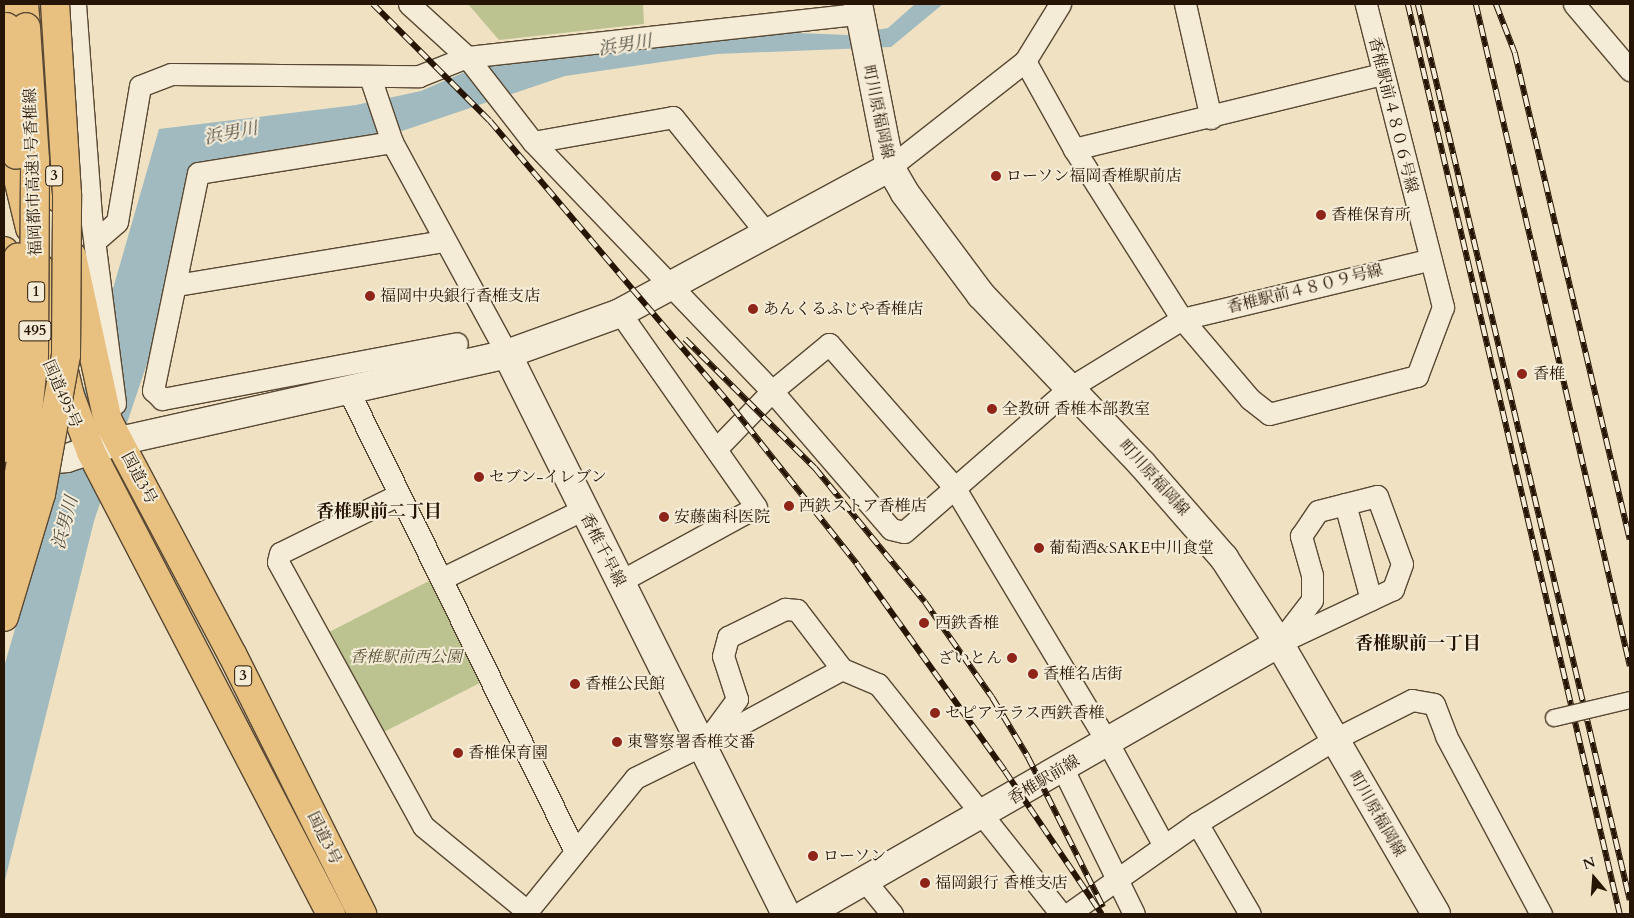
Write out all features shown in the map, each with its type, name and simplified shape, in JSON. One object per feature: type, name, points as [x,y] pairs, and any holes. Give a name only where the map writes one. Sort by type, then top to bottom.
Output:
[{"type":"highway","points":[[4,617],[41,494],[66,355],[67,194],[55,4]]},
{"type":"highway","name":"国道3号","points":[[18,13],[35,91],[100,338],[108,421],[362,914]]},
{"type":"highway","name":"福岡都市高速1号香椎線","points":[[4,461],[19,234],[18,13]]},
{"type":"highway","name":"福岡都市高速1号香椎線","points":[[4,555],[25,440],[35,327],[35,160],[18,13]]},
{"type":"highway","name":"国道3号","points":[[4,121],[79,455],[108,484],[331,914]]},
{"type":"highway","name":"国道495号","points":[[4,250],[68,403]]},
{"type":"main road","name":"町川原福岡線","points":[[859,14],[866,57],[890,167],[981,295],[1070,387],[1224,558],[1279,643],[1436,914]]},
{"type":"main road","points":[[4,461],[79,455],[119,441],[507,354],[620,313],[890,167]]},
{"type":"main road","name":"香椎千早線","points":[[507,354],[582,510],[704,744],[786,914]]},
{"type":"main road","name":"香椎駅前線","points":[[806,914],[982,817],[1279,643]]},
{"type":"street","points":[[75,4],[95,241],[100,338]]},
{"type":"street","points":[[409,4],[466,57],[533,142],[668,288],[772,391],[891,529],[904,532],[1070,387],[1182,319],[1074,149],[1025,61]]},
{"type":"street","points":[[890,167],[1025,61],[1060,4]]},
{"type":"street","points":[[1185,4],[1211,118]]},
{"type":"street","name":"香椎駅前４８０６号線","points":[[1182,319],[1250,399],[1269,414],[1370,391],[1417,376],[1443,308],[1428,260],[1366,4]]},
{"type":"street","points":[[1574,4],[1630,70]]},
{"type":"street","points":[[95,241],[117,222],[140,86],[172,74],[419,76],[466,57],[859,14]]},
{"type":"street","points":[[1074,149],[1211,118],[1382,74]]},
{"type":"street","points":[[370,76],[392,142],[507,354]]},
{"type":"street","points":[[533,142],[673,117],[767,234]]},
{"type":"street","points":[[392,142],[198,172],[177,285],[153,390],[162,399],[456,343]]},
{"type":"street","points":[[177,285],[444,241]]},
{"type":"street","name":"香椎駅前４８０９号線","points":[[1182,319],[1428,260]]},
{"type":"street","points":[[619,582],[756,507],[620,313]]},
{"type":"street","points":[[716,449],[772,391],[829,344],[954,487],[1108,743],[1163,844]]},
{"type":"street","points":[[348,390],[398,496],[443,578],[574,849]]},
{"type":"street","points":[[398,496],[280,553],[278,562],[423,826],[526,913],[574,849],[635,778],[704,744],[842,669]]},
{"type":"street","points":[[1377,496],[1402,564],[1393,589],[1279,643],[1312,600],[1312,575],[1301,536],[1318,511],[1377,496]]},
{"type":"street","points":[[1345,504],[1371,600]]},
{"type":"street","points":[[443,578],[582,510]]},
{"type":"street","points":[[704,744],[737,699],[723,656],[728,637],[785,609],[797,610],[842,669],[878,684],[1061,914]]},
{"type":"street","points":[[1068,914],[1115,877],[1163,844],[1335,739],[1412,700],[1434,704],[1446,736],[1542,914]]},
{"type":"street","points":[[1554,718],[1630,700]]},
{"type":"street","points":[[1062,769],[1134,914]]},
{"type":"street","points":[[1197,823],[1250,914]]},
{"type":"street","points":[[865,881],[892,914]]},
{"type":"green space","points":[[468,4],[643,4],[644,24],[499,40]]},
{"type":"green space","name":"香椎駅前西公園","points":[[429,581],[481,683],[382,733],[330,631]]},
{"type":"water","name":"浜男川","points":[[915,4],[943,4],[891,47],[717,54],[565,76],[402,131],[199,164],[159,328],[94,521],[4,884],[4,667],[159,129],[356,105],[421,91],[483,64],[772,32],[848,35],[888,28]]},
{"type":"railway","points":[[373,4],[490,121],[733,408],[857,564],[1005,771],[1102,914]]},
{"type":"railway","points":[[1408,4],[1620,914]]},
{"type":"railway","points":[[1418,4],[1630,900]]},
{"type":"railway","points":[[1476,4],[1630,666]]},
{"type":"railway","points":[[1496,4],[1515,53],[1630,540]]},
{"type":"railway","points":[[685,339],[815,468],[925,602],[992,697],[1028,757],[1103,907]]},
{"type":"place","name":"ローソン福岡香椎駅前店","points":[[996,176]]},
{"type":"place","name":"香椎保育所","points":[[1321,215]]},
{"type":"place","name":"福岡中央銀行香椎支店","points":[[370,296]]},
{"type":"place","name":"あんくるふじや香椎店","points":[[753,309]]},
{"type":"place","name":"香椎","points":[[1522,374]]},
{"type":"place","name":"全教研 香椎本部教室","points":[[992,409]]},
{"type":"place","name":"セブン-イレブン","points":[[479,477]]},
{"type":"place","name":"西鉄ストア香椎店","points":[[789,506]]},
{"type":"place","name":"安藤歯科医院","points":[[664,517]]},
{"type":"place","name":"葡萄酒&SAKE中川食堂","points":[[1039,548]]},
{"type":"place","name":"西鉄香椎","points":[[924,623]]},
{"type":"place","name":"ざいとん","points":[[1012,658]]},
{"type":"place","name":"香椎名店街","points":[[1033,674]]},
{"type":"place","name":"香椎公民館","points":[[575,684]]},
{"type":"place","name":"セピアテラス西鉄香椎","points":[[935,713]]},
{"type":"place","name":"東警察署香椎交番","points":[[617,742]]},
{"type":"place","name":"香椎保育園","points":[[458,753]]},
{"type":"place","name":"ローソン","points":[[813,856]]},
{"type":"place","name":"福岡銀行 香椎支店","points":[[925,883]]},
{"type":"district","name":"香椎駅前二丁目","points":[[379,512]]},
{"type":"district","name":"香椎駅前一丁目","points":[[1418,644]]}]
